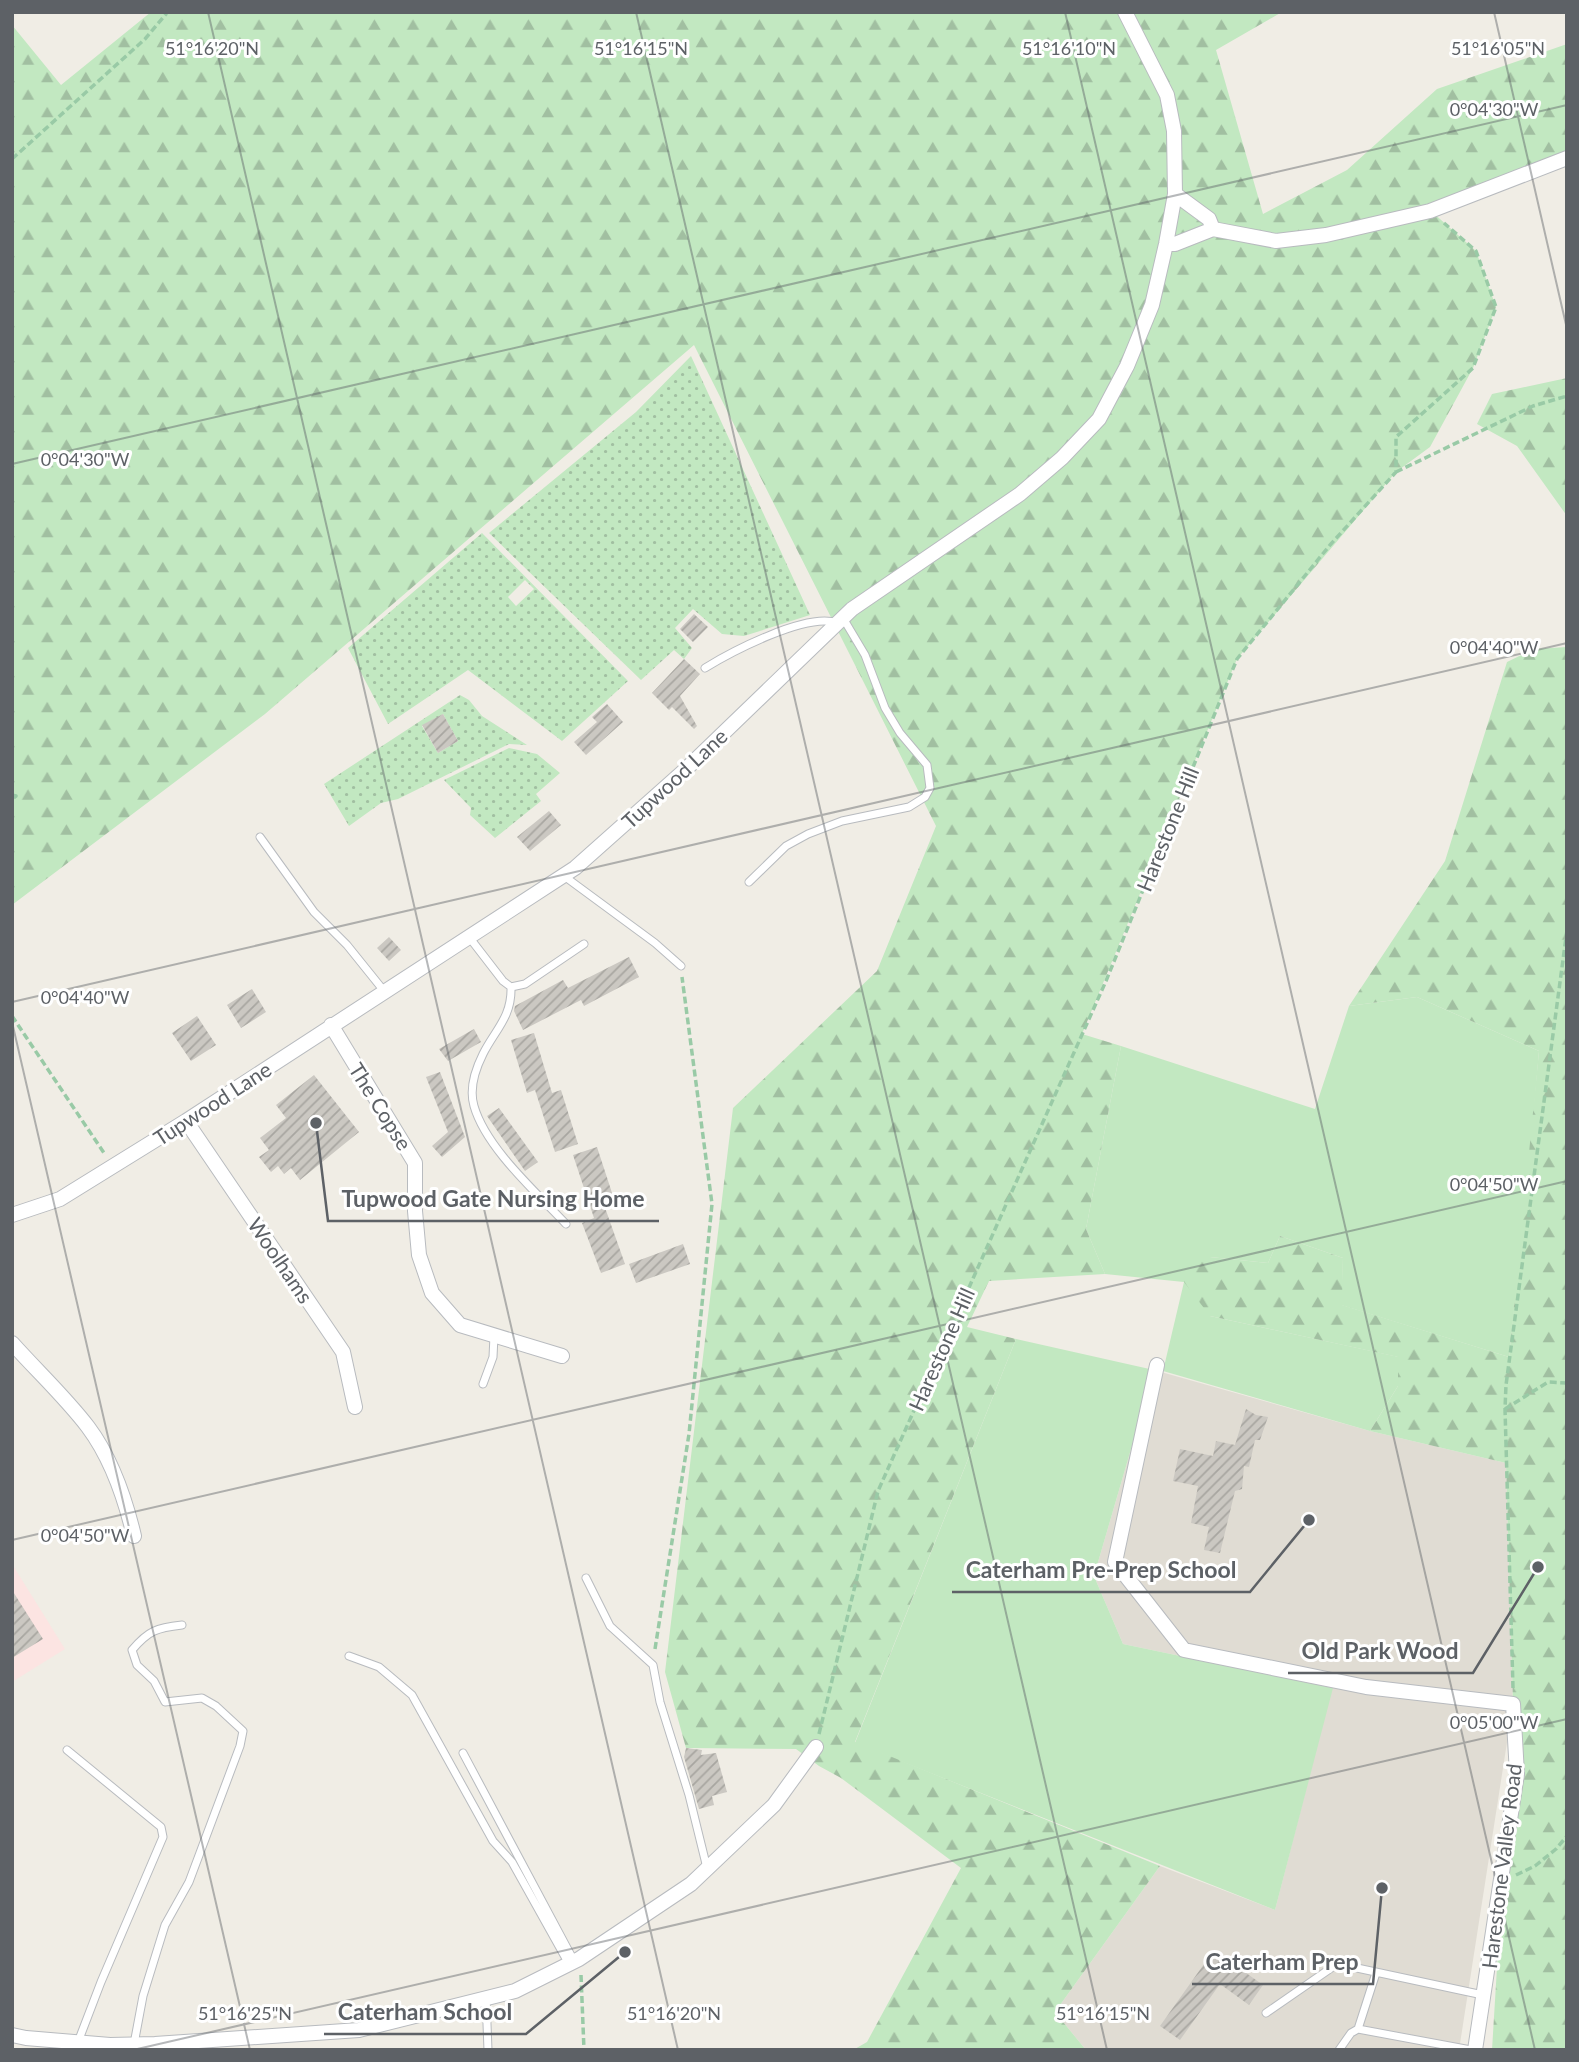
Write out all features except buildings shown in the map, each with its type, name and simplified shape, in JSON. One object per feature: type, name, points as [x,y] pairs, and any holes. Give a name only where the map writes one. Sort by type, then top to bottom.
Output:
[{"type":"street","name":"Tupwood Lane","points":[[12,1215],[60,1199],[113,1167],[575,868],[684,771],[852,609],[1020,495],[1062,458],[1099,419],[1126,366],[1152,305],[1175,194],[1174,131],[1167,95],[1125,12]]},
{"type":"street","points":[[1166,244],[1175,244],[1213,229],[1276,241],[1326,235],[1430,211],[1567,158]]},
{"type":"street","points":[[1175,194],[1209,219],[1213,229]]},
{"type":"street","name":"The Copse","points":[[331,1026],[412,1155],[415,1163],[415,1212],[419,1255],[432,1293],[460,1325],[562,1356]]},
{"type":"street","name":"Woolhams","points":[[186,1121],[343,1352],[355,1408]]},
{"type":"street","points":[[12,1343],[88,1427],[106,1456],[126,1500],[134,1536]]},
{"type":"street","points":[[1157,1365],[1115,1562],[1184,1650],[1366,1687],[1513,1704]]},
{"type":"street","name":"Harestone Valley Road","points":[[1473,2050],[1484,1995],[1517,1774],[1513,1704]]},
{"type":"street","points":[[12,2035],[111,2047],[359,2030],[515,1991],[574,1962],[691,1884],[774,1805],[816,1747]]},
{"type":"lane","points":[[705,668],[749,643],[810,624],[840,621],[865,655],[885,708],[900,733],[918,751],[927,765],[930,788],[925,797],[909,807],[842,821],[808,834],[786,846],[749,882]]},
{"type":"lane","points":[[260,837],[314,912],[347,944],[384,991]]},
{"type":"lane","points":[[563,876],[655,943],[681,966]]},
{"type":"lane","points":[[469,936],[503,981],[511,987],[525,984],[584,944]]},
{"type":"lane","points":[[511,987],[512,1003],[482,1055],[472,1082],[474,1106],[493,1144],[566,1224]]},
{"type":"lane","points":[[483,1384],[493,1357],[494,1335]]},
{"type":"lane","points":[[586,1578],[610,1626],[653,1665],[660,1702],[689,1795],[707,1868]]},
{"type":"lane","points":[[134,2044],[143,1996],[165,1925],[189,1882],[240,1746],[243,1731],[216,1706],[202,1699],[165,1702],[154,1681],[137,1665],[132,1650],[144,1637],[158,1628],[182,1625]]},
{"type":"lane","points":[[349,1656],[380,1667],[412,1695],[493,1841],[512,1862],[574,1962]]},
{"type":"lane","points":[[67,1750],[162,1827],[163,1838],[78,2042]]},
{"type":"lane","points":[[463,1753],[500,1818],[574,1962]]},
{"type":"lane","points":[[1266,2014],[1334,1966],[1343,1965],[1484,1995]]},
{"type":"lane","points":[[1358,2029],[1376,1973]]},
{"type":"lane","points":[[486,1998],[488,2050]]},
{"type":"lane","points":[[1339,2050],[1351,2033],[1358,2029],[1473,2050]]},
{"type":"path","points":[[12,159],[145,39],[165,12]]},
{"type":"path","points":[[1430,211],[1476,251],[1496,307],[1473,368],[1396,437],[1396,472],[1534,406],[1567,396]]},
{"type":"path","name":"Harestone Hill","points":[[816,1747],[878,1490],[1106,981],[1237,659],[1330,545],[1396,472]]},
{"type":"path","points":[[1513,1704],[1505,1409],[1509,1357],[1567,930]]},
{"type":"path","points":[[653,1665],[689,1434],[712,1204],[681,966]]},
{"type":"path","points":[[12,1016],[113,1167]]},
{"type":"path","points":[[1505,1409],[1548,1382],[1567,1383]]},
{"type":"path","points":[[1500,1886],[1520,1872],[1535,1866],[1567,1836]]},
{"type":"path","points":[[574,1962],[583,1985],[584,2050]]},
{"type":"shaded area","points":[[1154,1370],[1370,1431],[1506,1463],[1513,1704],[1459,2050],[1086,2050],[1055,2012],[1160,1866],[1275,1910],[1332,1688],[1123,1644],[1094,1576]]},
{"type":"shaded area","points":[[12,1564],[65,1649],[12,1682]]},
{"type":"green space","points":[[151,12],[1282,12],[1216,50],[1263,214],[1347,170],[1437,89],[1567,44],[1567,158],[1431,211],[1476,251],[1496,307],[1473,368],[1430,447],[1396,472],[1237,659],[1082,1034],[1121,1046],[1086,1229],[1105,1274],[989,1281],[967,1327],[1016,1339],[855,1742],[1160,1866],[1055,2012],[1086,2050],[853,2050],[867,2042],[961,1868],[841,1778],[796,1749],[686,1748],[665,1672],[733,1108],[877,971],[936,826],[694,345],[265,714],[12,905],[12,25],[61,85]]},
{"type":"green space","points":[[691,356],[810,615],[744,636],[722,634],[693,609],[675,628],[692,648],[684,659],[674,650],[641,680],[489,533],[636,412]]},
{"type":"green space","points":[[1567,378],[1567,516],[1517,446],[1477,424],[1492,394]]},
{"type":"green space","points":[[482,533],[628,681],[562,741],[468,670],[388,724],[348,648]],"holes":[[[525,580],[534,589],[516,606],[508,597]]]},
{"type":"green space","points":[[1567,647],[1567,2050],[1492,2050],[1513,1704],[1506,1463],[1370,1431],[1398,1386],[1398,1357],[1210,1316],[1184,1282],[1191,1263],[1210,1257],[1268,1263],[1280,1236],[1343,1258],[1342,1305],[1509,1357],[1539,1051],[1417,997],[1349,1006],[1445,861],[1507,662],[1534,649]]},
{"type":"green space","points":[[460,695],[469,700],[482,716],[527,745],[509,744],[398,799],[381,803],[349,826],[324,784]],"holes":[[[443,714],[458,741],[438,753],[422,726]]]},
{"type":"green space","points":[[509,748],[537,754],[560,773],[536,794],[541,801],[495,838],[470,815],[471,808],[444,780]]},
{"type":"green space","points":[[1417,997],[1539,1051],[1509,1357],[1341,1305],[1343,1258],[1280,1236],[1268,1263],[1210,1257],[1210,1316],[1399,1357],[1398,1386],[1370,1431],[1163,1371],[1184,1282],[1105,1274],[1086,1229],[1121,1046],[1315,1109],[1349,1006]]},
{"type":"green space","points":[[1016,1339],[1154,1370],[1094,1576],[1123,1644],[1333,1688],[1275,1910],[855,1743]]},
{"type":"place","name":"Tupwood Gate Nursing Home","points":[[316,1123]]},
{"type":"place","name":"Caterham Pre-Prep School","points":[[1309,1520]]},
{"type":"place","name":"Old Park Wood","points":[[1538,1567]]},
{"type":"place","name":"Caterham Prep","points":[[1382,1888]]},
{"type":"place","name":"Caterham School","points":[[625,1952]]}]
